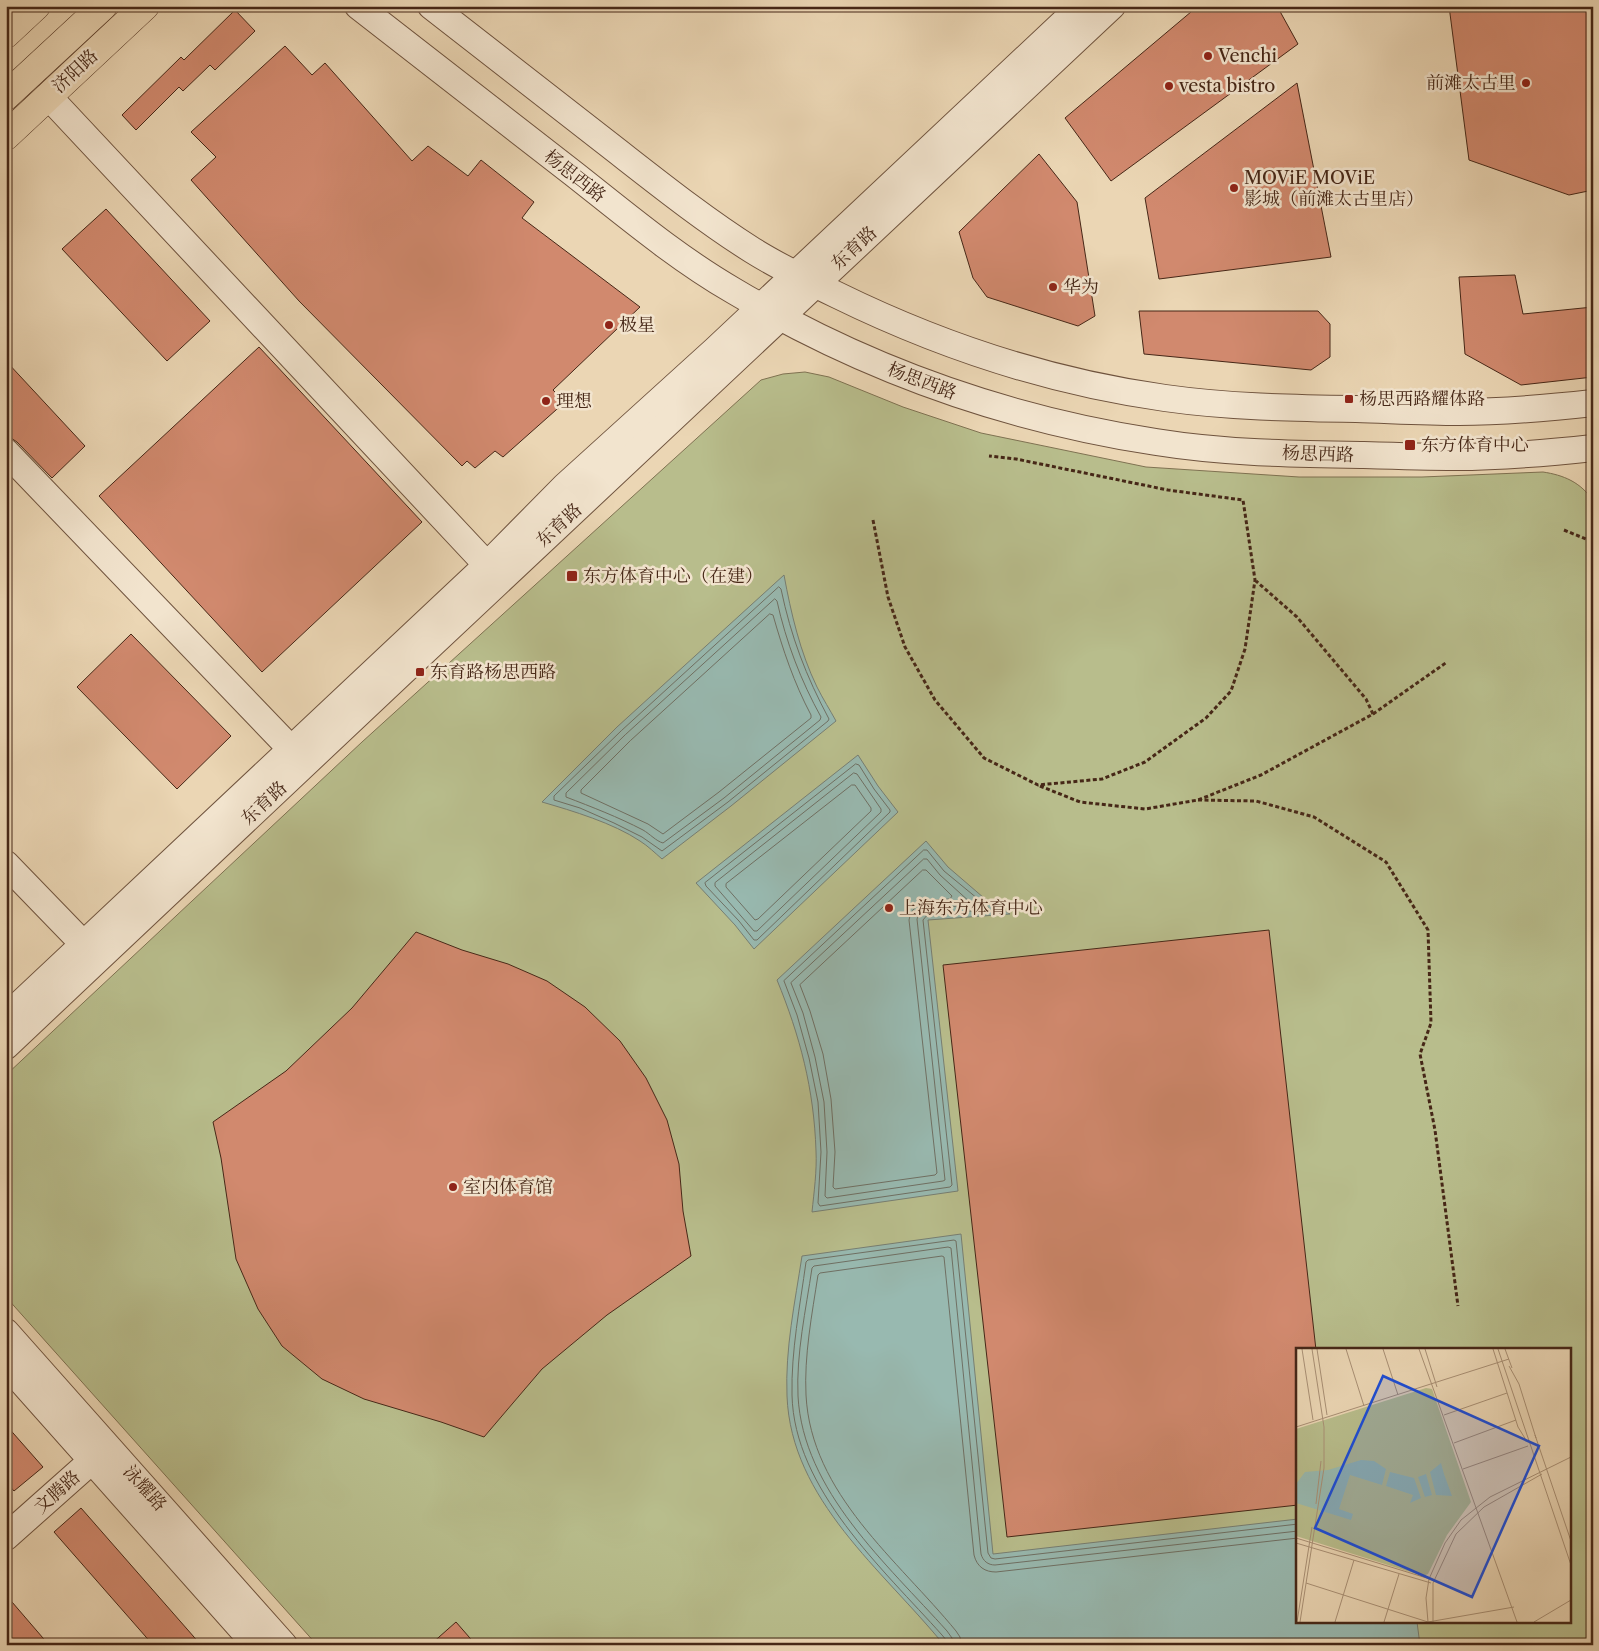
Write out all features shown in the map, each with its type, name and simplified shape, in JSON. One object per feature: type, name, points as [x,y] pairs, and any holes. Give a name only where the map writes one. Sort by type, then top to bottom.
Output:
[{"type":"main road","points":[[6,34],[36,6]]},
{"type":"main road","points":[[6,96],[103,6]]},
{"type":"main road","name":"济阳路","points":[[6,136],[145,6]]},
{"type":"street","name":"杨思西路","points":[[358,6],[650,234],[724,285],[771,312],[859,356],[964,398],[1028,417],[1092,431],[1159,443],[1223,449],[1286,454],[1457,457],[1542,454],[1593,448]]},
{"type":"street","points":[[431,6],[677,198],[755,251],[805,279],[886,319],[978,355],[1040,373],[1101,387],[1165,398],[1226,404],[1288,408],[1456,412],[1593,404]]},
{"type":"street","name":"东育路","points":[[6,1046],[91,952],[494,572],[565,486],[771,312],[1081,6]]},
{"type":"street","name":"东育路","points":[[805,279],[1112,6]]},
{"type":"street","points":[[48,96],[494,572]]},
{"type":"street","points":[[6,452],[299,756]]},
{"type":"street","points":[[6,864],[91,952]]},
{"type":"street","name":"东育路","points":[[6,1017],[91,952]]},
{"type":"street","name":"泳耀路","points":[[6,1332],[100,1453],[256,1645]]},
{"type":"street","name":"泳耀路","points":[[6,1364],[100,1453],[284,1645]]},
{"type":"street","name":"文腾路","points":[[6,1537],[100,1453]]},
{"type":"path","points":[[989,456],[1016,459],[1168,490],[1243,500],[1255,580],[1246,649],[1231,691],[1206,718],[1145,762],[1102,779],[1038,785]]},
{"type":"path","points":[[873,520],[888,597],[905,647],[935,700],[984,758],[1038,785],[1080,802],[1145,809],[1198,800],[1256,802],[1314,817],[1386,862],[1428,930],[1431,1023],[1420,1054],[1435,1130],[1458,1306]]},
{"type":"path","points":[[1564,530],[1593,542]]},
{"type":"path","points":[[1255,580],[1297,617],[1366,700],[1373,714]]},
{"type":"path","points":[[1198,800],[1261,775],[1373,714],[1447,662]]},
{"type":"green space","name":"上海东方体育中心","points":[[805,372],[829,377],[903,407],[981,433],[1146,467],[1299,477],[1422,477],[1543,472],[1558,475],[1577,484],[1593,501],[1593,1645],[317,1645],[6,1297],[6,1075],[362,742],[761,380],[783,374]]},
{"type":"water","points":[[784,575],[801,646],[817,687],[836,721],[662,859],[643,843],[618,829],[542,802],[617,727]]},
{"type":"water","points":[[858,755],[898,812],[754,949],[735,925],[696,883]]},
{"type":"water","points":[[926,841],[948,867],[984,898],[1010,914],[928,920],[958,1191],[812,1212],[816,1159],[815,1128],[809,1084],[793,1022],[777,980]]},
{"type":"water","points":[[961,1234],[993,1554],[1296,1519],[1296,1624],[1417,1624],[1420,1645],[944,1645],[869,1561],[822,1501],[805,1468],[792,1433],[787,1396],[787,1378],[791,1326],[802,1256]]},
{"type":"building","points":[[1198,6],[1277,6],[1298,44],[1111,181],[1065,118]]},
{"type":"building","name":"前滩太古里","points":[[1449,6],[1593,6],[1593,190],[1569,195],[1469,160]]},
{"type":"building","points":[[235,10],[255,31],[215,70],[210,65],[183,91],[179,87],[136,130],[122,115],[181,57],[184,60]]},
{"type":"building","points":[[285,46],[312,75],[325,63],[412,161],[428,146],[468,176],[481,160],[534,202],[522,218],[640,307],[553,390],[565,402],[503,457],[495,451],[475,468],[467,461],[462,466],[299,301],[191,180],[216,157],[191,132]]},
{"type":"building","points":[[1297,83],[1331,257],[1159,279],[1145,198]]},
{"type":"building","points":[[1039,154],[1077,202],[1095,316],[1078,326],[987,297],[973,278],[959,232]]},
{"type":"building","points":[[106,209],[210,321],[167,361],[62,249]]},
{"type":"building","points":[[1515,275],[1523,314],[1593,307],[1593,377],[1521,385],[1465,354],[1459,277]]},
{"type":"building","points":[[1139,311],[1318,311],[1330,324],[1330,357],[1311,370],[1144,354]]},
{"type":"building","points":[[259,347],[422,522],[262,672],[99,496]]},
{"type":"building","points":[[6,361],[85,446],[52,478],[17,442],[6,437]]},
{"type":"building","points":[[131,634],[231,736],[177,789],[77,687]]},
{"type":"building","points":[[1269,930],[1316,1348],[1296,1348],[1296,1505],[1007,1537],[943,965]]},
{"type":"building","name":"室内体育馆","points":[[416,932],[462,950],[508,964],[547,981],[585,1007],[620,1041],[646,1078],[667,1120],[679,1164],[683,1211],[691,1256],[607,1315],[542,1369],[484,1437],[364,1399],[322,1379],[282,1346],[258,1309],[236,1259],[221,1158],[213,1122],[286,1071],[352,1008]]},
{"type":"building","points":[[6,1425],[43,1467],[14,1491],[6,1482]]},
{"type":"building","points":[[81,1508],[201,1645],[153,1645],[54,1532]]},
{"type":"building","points":[[6,1595],[49,1645],[6,1645]]},
{"type":"building","points":[[456,1622],[476,1645],[430,1645]]},
{"type":"place","name":"Venchi","points":[[1208,56]]},
{"type":"place","name":"前滩太古里","points":[[1526,83]]},
{"type":"place","name":"vesta bistro","points":[[1169,86]]},
{"type":"place","name":"MOViE MOViE 影城（前滩太古里店）","points":[[1234,188]]},
{"type":"place","name":"华为","points":[[1053,287]]},
{"type":"place","name":"极星","points":[[609,325]]},
{"type":"place","name":"杨思西路耀体路","points":[[1349,399]]},
{"type":"place","name":"理想","points":[[546,401]]},
{"type":"place","name":"东方体育中心","points":[[1410,445]]},
{"type":"place","name":"东方体育中心（在建）","points":[[572,576]]},
{"type":"place","name":"东育路杨思西路","points":[[420,672]]},
{"type":"place","name":"上海东方体育中心","points":[[889,908]]},
{"type":"place","name":"室内体育馆","points":[[453,1187]]}]
